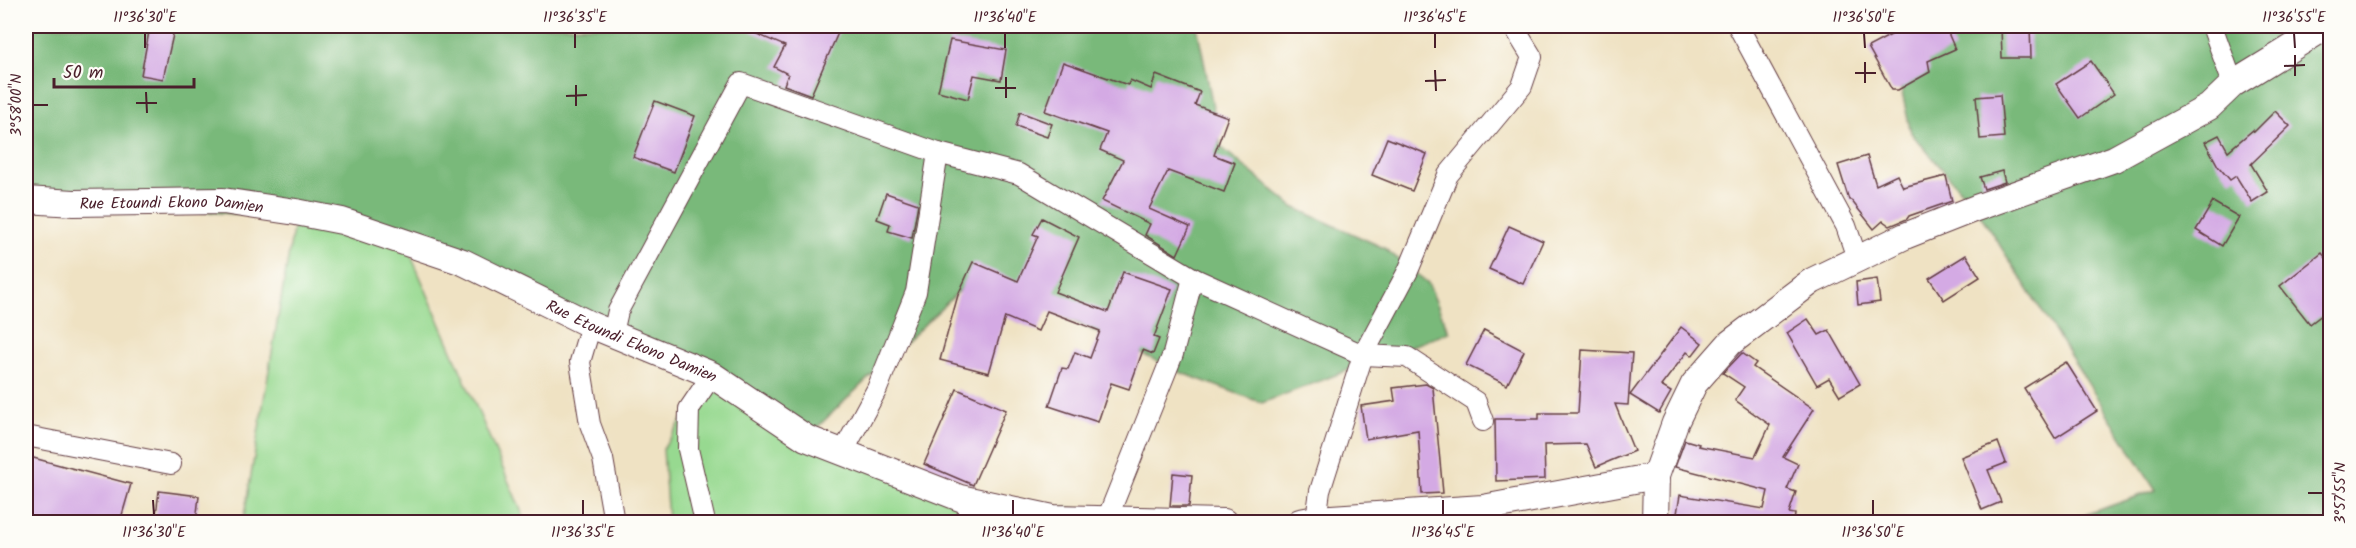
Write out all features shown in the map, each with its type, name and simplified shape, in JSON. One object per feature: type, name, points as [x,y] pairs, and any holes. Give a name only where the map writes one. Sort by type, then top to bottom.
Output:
[{"type":"street","points":[[1513,26],[1532,57],[1522,86],[1448,175],[1408,271],[1363,355],[1320,491],[1308,521],[1483,508],[1656,476]]},
{"type":"street","points":[[1738,26],[1846,226],[1857,258]]},
{"type":"street","points":[[2212,26],[2233,84]]},
{"type":"street","points":[[1655,522],[1656,476],[1675,423],[1694,384],[1730,343],[1812,281],[1905,236],[2114,159],[2209,106],[2233,84],[2327,26]]},
{"type":"street","points":[[614,522],[603,459],[590,424],[580,362],[602,329],[618,312],[741,83],[938,153],[1019,174],[1193,278],[1363,355],[1407,357],[1476,402],[1483,421]]},
{"type":"street","points":[[843,452],[877,389],[915,292],[938,153]]},
{"type":"street","name":"Rue Etoundi Ekono Damien","points":[[26,201],[74,203],[223,201],[342,221],[463,262],[602,329],[712,375],[806,438],[843,452],[968,511],[1053,518],[1224,522]]},
{"type":"street","points":[[1114,520],[1173,354],[1193,278]]},
{"type":"street","points":[[705,522],[688,449],[689,409],[712,375]]},
{"type":"street","points":[[26,436],[171,464]]},
{"type":"green space","points":[[26,26],[1197,26],[1221,147],[1293,207],[1384,248],[1428,283],[1449,332],[1262,403],[1182,373],[976,275],[806,438],[712,375],[342,221],[26,200]]},
{"type":"green space","points":[[1905,26],[2330,26],[2330,522],[2064,522],[2156,490],[1976,208],[1911,133],[1890,39]]},
{"type":"green space","points":[[296,212],[406,244],[526,522],[243,522]]},
{"type":"green space","points":[[712,375],[806,438],[960,498],[1225,522],[668,522],[663,449]]},
{"type":"building","points":[[150,26],[175,26],[163,79],[141,75]]},
{"type":"building","points":[[738,26],[841,26],[811,95],[784,85],[788,74],[774,67],[785,46]]},
{"type":"building","points":[[1908,26],[1911,30],[1922,26],[1945,26],[1955,49],[1928,61],[1930,72],[1898,90],[1892,90],[1868,47]]},
{"type":"building","points":[[2001,26],[2030,26],[2031,58],[2002,58]]},
{"type":"building","points":[[950,40],[1006,50],[1001,80],[974,75],[968,99],[938,91]]},
{"type":"building","points":[[2091,61],[2114,94],[2080,118],[2056,84]]},
{"type":"building","points":[[1063,62],[1128,85],[1130,80],[1151,89],[1156,75],[1200,92],[1195,105],[1228,117],[1214,155],[1235,163],[1224,192],[1168,171],[1149,209],[1190,227],[1177,255],[1145,235],[1150,224],[1102,201],[1123,160],[1100,150],[1107,133],[1045,111]]},
{"type":"building","points":[[2000,95],[2004,137],[1980,139],[1976,97]]},
{"type":"building","points":[[655,101],[695,116],[674,172],[633,157]]},
{"type":"building","points":[[2275,111],[2290,126],[2251,164],[2268,192],[2252,202],[2236,176],[2230,180],[2218,166],[2205,142],[2219,135],[2228,151],[2253,130],[2254,132]]},
{"type":"building","points":[[1020,112],[1052,124],[1047,137],[1016,126]]},
{"type":"building","points":[[1387,138],[1427,154],[1412,191],[1372,175]]},
{"type":"building","points":[[1867,156],[1876,185],[1897,175],[1903,187],[1946,176],[1952,201],[1909,216],[1890,226],[1883,221],[1874,229],[1849,200],[1838,165]]},
{"type":"building","points":[[2002,171],[2005,182],[1984,189],[1980,177]]},
{"type":"building","points":[[886,193],[918,204],[912,238],[888,231],[890,224],[877,219]]},
{"type":"building","points":[[2213,202],[2239,217],[2222,246],[2196,230]]},
{"type":"building","points":[[1042,218],[1079,237],[1055,292],[1108,312],[1123,272],[1172,289],[1154,337],[1159,339],[1153,354],[1143,350],[1129,389],[1111,383],[1098,422],[1049,406],[1062,368],[1068,369],[1075,352],[1090,358],[1100,331],[1047,311],[1038,331],[1005,317],[989,373],[940,360],[958,295],[973,262],[1018,281],[1038,236],[1033,234]]},
{"type":"building","points":[[1509,226],[1543,241],[1523,284],[1489,269]]},
{"type":"building","points":[[2322,253],[2331,264],[2331,308],[2310,324],[2280,286]]},
{"type":"building","points":[[1966,255],[1980,277],[1944,300],[1929,278]]},
{"type":"building","points":[[1877,279],[1880,302],[1858,305],[1856,282]]},
{"type":"building","points":[[1808,319],[1819,335],[1829,330],[1860,384],[1840,396],[1829,378],[1817,385],[1787,333]]},
{"type":"building","points":[[1681,327],[1702,343],[1692,356],[1687,352],[1661,386],[1671,392],[1659,413],[1630,395]]},
{"type":"building","points":[[1484,330],[1524,351],[1507,385],[1466,365]]},
{"type":"building","points":[[1582,350],[1632,353],[1628,405],[1615,404],[1634,451],[1596,467],[1586,444],[1544,445],[1545,479],[1496,481],[1495,419],[1539,419],[1539,413],[1578,413]]},
{"type":"building","points":[[1742,353],[1756,363],[1753,367],[1814,409],[1783,457],[1798,464],[1787,489],[1796,492],[1789,513],[1795,514],[1794,522],[1676,520],[1680,495],[1764,509],[1768,491],[1675,467],[1685,440],[1699,444],[1698,446],[1755,457],[1770,425],[1735,400],[1744,387],[1723,373]]},
{"type":"building","points":[[2066,362],[2097,411],[2055,438],[2024,388]]},
{"type":"building","points":[[1426,384],[1433,388],[1443,493],[1422,494],[1418,430],[1366,439],[1361,406],[1395,401],[1393,388]]},
{"type":"building","points":[[957,389],[1006,410],[973,485],[924,464]]},
{"type":"building","points":[[1998,442],[2006,463],[1988,470],[2001,502],[1982,510],[1961,457]]},
{"type":"building","points":[[26,456],[131,484],[120,522],[26,522]]},
{"type":"building","points":[[1173,473],[1192,475],[1189,506],[1170,506]]},
{"type":"building","points":[[159,491],[199,496],[196,522],[155,522]]}]
